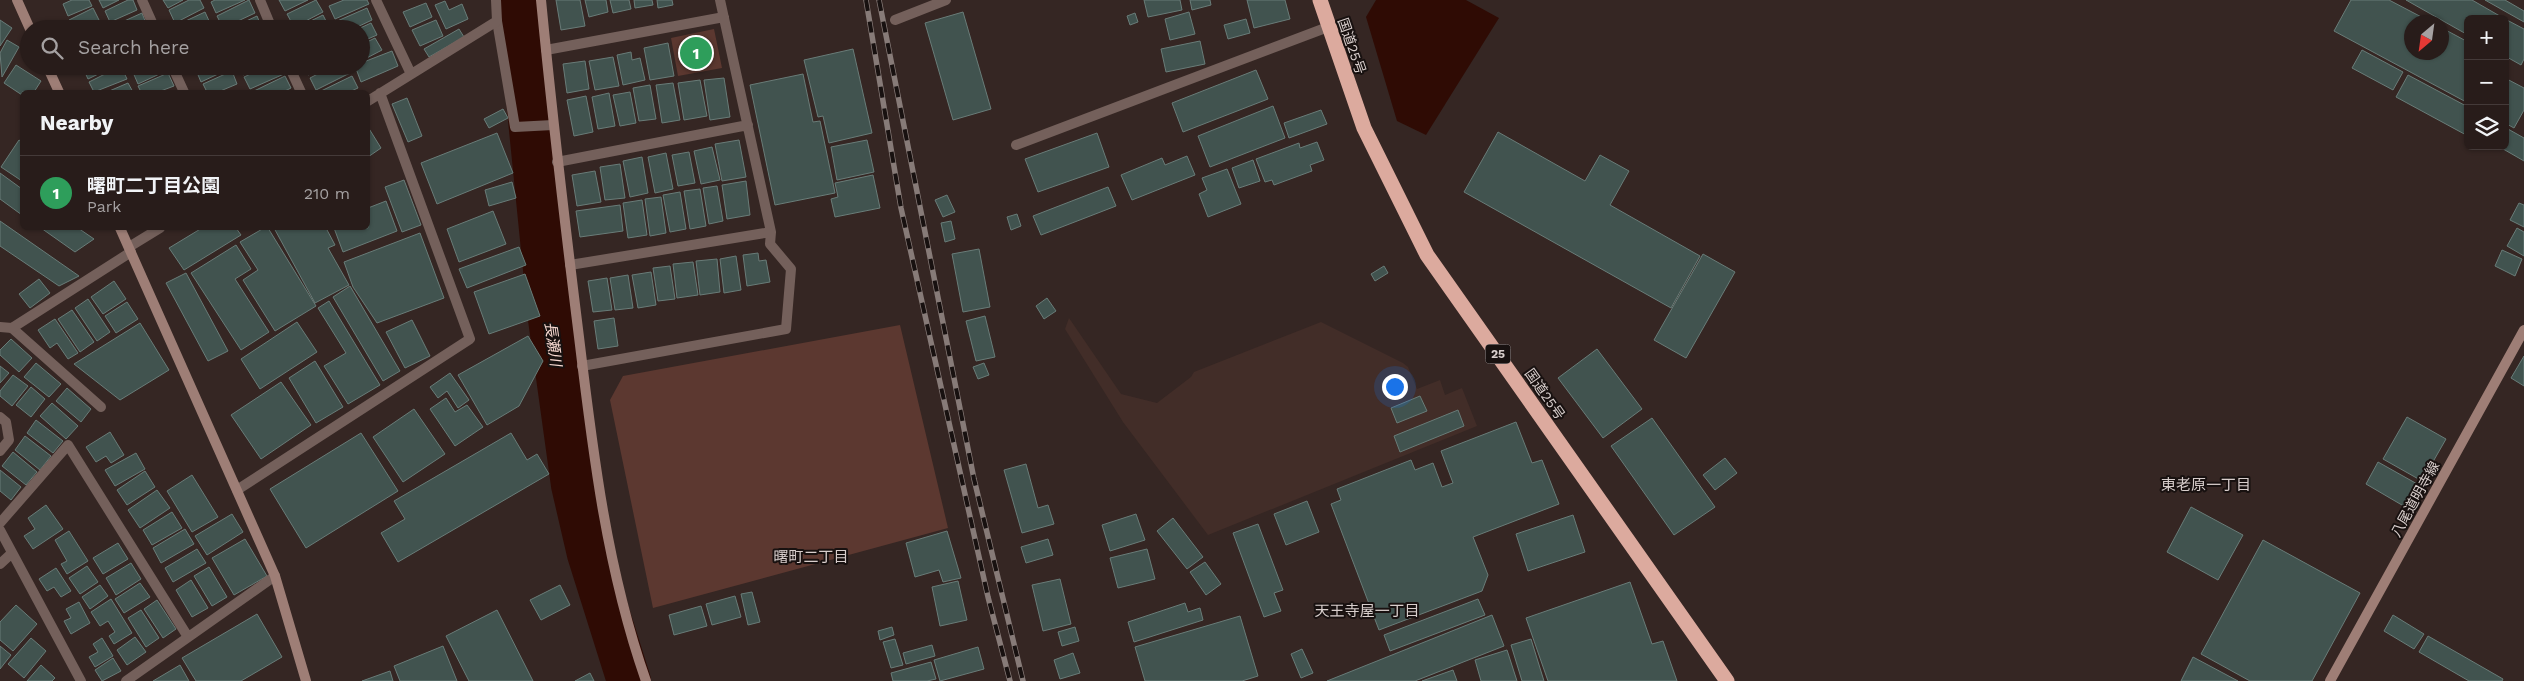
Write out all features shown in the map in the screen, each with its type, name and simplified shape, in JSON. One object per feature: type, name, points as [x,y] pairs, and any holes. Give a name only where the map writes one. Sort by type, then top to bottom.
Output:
[{"type":"highway","name":"国道25号","points":[[1320,0],[1364,128],[1427,255],[1727,681]]},
{"type":"street","points":[[18,0],[26,20]]},
{"type":"street","points":[[142,0],[151,20]]},
{"type":"street","points":[[260,0],[268,20]]},
{"type":"street","points":[[376,0],[411,74]]},
{"type":"street","points":[[496,0],[497,21],[515,127],[553,125]]},
{"type":"street","points":[[541,0],[557,162],[582,366],[605,530],[632,642],[646,681]]},
{"type":"street","points":[[582,366],[786,328],[790,269],[770,244],[771,232],[720,0]]},
{"type":"street","points":[[895,20],[946,0]]},
{"type":"street","points":[[546,50],[724,17]]},
{"type":"street","points":[[370,100],[497,21]]},
{"type":"street","points":[[1016,146],[1328,27]]},
{"type":"street","points":[[51,75],[58,90]]},
{"type":"street","points":[[176,75],[183,90]]},
{"type":"street","points":[[293,75],[300,90]]},
{"type":"street","points":[[237,490],[470,339],[380,93]]},
{"type":"street","points":[[557,162],[748,125]]},
{"type":"street","points":[[121,230],[275,576],[306,681]]},
{"type":"street","points":[[12,328],[157,230]]},
{"type":"street","points":[[570,265],[771,232]]},
{"type":"street","points":[[0,327],[12,328],[101,406]]},
{"type":"street","name":"八尾道明寺線","points":[[2330,681],[2524,330]]},
{"type":"street","points":[[0,417],[6,422],[9,440],[0,451]]},
{"type":"street","points":[[0,523],[68,445],[188,638]]},
{"type":"street","points":[[0,530],[81,681]]},
{"type":"street","points":[[0,564],[12,553]]},
{"type":"street","points":[[126,681],[275,576]]},
{"type":"shaded area","points":[[1376,0],[1466,0],[1499,18],[1426,135],[1397,121],[1366,17]]},
{"type":"shaded area","points":[[714,29],[722,68],[678,76],[671,38]]},
{"type":"shaded area","points":[[1069,318],[1121,394],[1157,403],[1191,377],[1194,372],[1321,322],[1403,363],[1408,367],[1417,389],[1440,380],[1445,395],[1462,388],[1477,426],[1208,535],[1123,422],[1065,329]]},
{"type":"shaded area","points":[[900,325],[948,528],[653,608],[610,400],[623,376]]},
{"type":"building","points":[[72,0],[89,0],[92,6],[68,16],[63,4]]},
{"type":"building","points":[[99,0],[119,0],[103,8]]},
{"type":"building","points":[[128,0],[133,0],[137,10],[114,20],[109,20],[105,11]]},
{"type":"building","points":[[163,0],[183,0],[168,8]]},
{"type":"building","points":[[189,0],[200,0],[204,8],[181,20],[174,20],[169,10]]},
{"type":"building","points":[[215,0],[245,0],[216,13],[211,2]]},
{"type":"building","points":[[249,0],[255,13],[240,20],[219,20],[217,16]]},
{"type":"building","points":[[279,0],[308,0],[285,11]]},
{"type":"building","points":[[316,0],[323,12],[308,20],[290,20],[287,14]]},
{"type":"building","points":[[344,0],[367,0],[369,4],[335,19],[329,6]]},
{"type":"building","points":[[556,0],[580,0],[585,26],[561,30]]},
{"type":"building","points":[[585,0],[606,0],[608,12],[589,17]]},
{"type":"building","points":[[610,0],[629,0],[631,9],[613,13]]},
{"type":"building","points":[[634,0],[652,0],[653,5],[635,8]]},
{"type":"building","points":[[657,0],[672,0],[673,5],[658,8]]},
{"type":"building","points":[[1144,0],[1180,0],[1182,10],[1148,17]]},
{"type":"building","points":[[1190,0],[1210,0],[1211,5],[1192,10]]},
{"type":"building","points":[[1247,0],[1285,0],[1290,19],[1254,28]]},
{"type":"building","points":[[2351,0],[2389,0],[2418,15],[2404,15],[2404,60],[2449,60],[2449,32],[2464,40],[2464,101],[2334,31]]},
{"type":"building","points":[[2406,0],[2472,0],[2498,15],[2464,15],[2464,33],[2449,24],[2449,15],[2433,15]]},
{"type":"building","points":[[2485,0],[2505,0],[2524,11],[2524,22]]},
{"type":"building","points":[[445,1],[449,10],[462,4],[468,19],[446,29],[435,5]]},
{"type":"building","points":[[426,3],[432,17],[410,27],[403,12]]},
{"type":"building","points":[[93,8],[99,20],[69,20]]},
{"type":"building","points":[[367,8],[372,20],[370,21],[340,20]]},
{"type":"building","points":[[205,12],[209,20],[188,20]]},
{"type":"building","points":[[963,12],[991,109],[953,120],[925,23]]},
{"type":"building","points":[[1189,12],[1195,34],[1170,40],[1165,19]]},
{"type":"building","points":[[142,13],[145,20],[126,20]]},
{"type":"building","points":[[1135,13],[1138,22],[1130,25],[1127,16]]},
{"type":"building","points":[[323,15],[326,20],[313,20]]},
{"type":"building","points":[[257,16],[259,20],[248,20]]},
{"type":"building","points":[[1246,19],[1250,33],[1228,39],[1224,25]]},
{"type":"building","points":[[0,20],[12,28],[0,46]]},
{"type":"building","points":[[436,20],[443,36],[420,46],[412,30]]},
{"type":"building","points":[[2509,21],[2524,29],[2524,59],[2521,65],[2509,58]]},
{"type":"building","points":[[370,23],[377,35],[370,38]]},
{"type":"building","points":[[459,29],[464,37],[429,57],[424,49]]},
{"type":"building","points":[[375,38],[382,50],[370,56],[370,40]]},
{"type":"building","points":[[7,40],[19,47],[2,77],[0,53]]},
{"type":"building","points":[[1200,41],[1205,64],[1166,72],[1161,49]]},
{"type":"building","points":[[668,43],[674,76],[650,80],[644,48]]},
{"type":"building","points":[[853,49],[872,133],[829,143],[823,116],[818,117],[804,60]]},
{"type":"building","points":[[2362,50],[2403,72],[2393,90],[2352,68]]},
{"type":"building","points":[[392,51],[398,66],[361,82],[358,75],[370,75],[370,60]]},
{"type":"building","points":[[631,52],[632,60],[640,58],[645,80],[623,85],[617,55]]},
{"type":"building","points":[[613,57],[619,86],[595,90],[589,61]]},
{"type":"building","points":[[585,61],[589,89],[567,93],[563,64]]},
{"type":"building","points":[[16,65],[20,68],[20,75],[32,75],[41,81],[35,90],[20,90],[20,94],[4,83]]},
{"type":"building","points":[[1256,70],[1268,99],[1183,132],[1172,103]]},
{"type":"building","points":[[803,74],[813,122],[820,121],[835,193],[775,205],[750,85]]},
{"type":"building","points":[[86,75],[96,75],[88,79]]},
{"type":"building","points":[[103,75],[125,75],[127,79],[99,90],[93,90],[89,82]]},
{"type":"building","points":[[134,75],[157,75],[138,84]]},
{"type":"building","points":[[163,75],[169,75],[174,86],[163,90],[140,90],[138,86]]},
{"type":"building","points":[[198,75],[216,75],[201,82]]},
{"type":"building","points":[[223,75],[234,75],[237,84],[223,90],[206,90],[203,84]]},
{"type":"building","points":[[248,75],[282,75],[250,89],[244,77]]},
{"type":"building","points":[[316,75],[346,75],[316,90],[310,78]]},
{"type":"building","points":[[2408,75],[2464,105],[2464,134],[2396,97]]},
{"type":"building","points":[[285,76],[291,88],[287,90],[256,90]]},
{"type":"building","points":[[352,76],[358,88],[354,90],[323,90]]},
{"type":"building","points":[[724,78],[730,117],[710,120],[704,80]]},
{"type":"building","points":[[700,80],[707,116],[684,120],[678,83]]},
{"type":"building","points":[[2509,80],[2524,88],[2524,110],[2514,128],[2509,125]]},
{"type":"building","points":[[128,83],[132,90],[112,90]]},
{"type":"building","points":[[673,83],[680,120],[662,123],[656,85]]},
{"type":"building","points":[[650,85],[656,119],[639,121],[633,88]]},
{"type":"building","points":[[630,92],[636,123],[620,126],[613,95]]},
{"type":"building","points":[[609,93],[615,126],[598,129],[592,97]]},
{"type":"building","points":[[586,96],[593,132],[574,136],[567,100]]},
{"type":"building","points":[[407,98],[422,136],[408,142],[392,104]]},
{"type":"building","points":[[1273,106],[1285,138],[1210,167],[1198,136]]},
{"type":"building","points":[[503,109],[508,118],[489,128],[484,119]]},
{"type":"building","points":[[1321,110],[1327,124],[1289,138],[1284,123]]},
{"type":"building","points":[[370,130],[381,148],[370,156]]},
{"type":"building","points":[[2509,130],[2524,138],[2524,161],[2505,150],[2509,150]]},
{"type":"building","points":[[1498,132],[1585,181],[1600,155],[1629,171],[1610,205],[1700,256],[1671,308],[1464,192]]},
{"type":"building","points":[[497,133],[513,173],[437,204],[421,163]]},
{"type":"building","points":[[1097,133],[1109,167],[1038,192],[1025,159]]},
{"type":"building","points":[[19,140],[20,141],[20,180],[1,167]]},
{"type":"building","points":[[739,140],[746,177],[722,181],[715,144]]},
{"type":"building","points":[[867,140],[874,172],[837,180],[831,147]]},
{"type":"building","points":[[1317,142],[1324,160],[1310,165],[1312,171],[1274,185],[1272,180],[1265,182],[1256,159],[1299,143],[1300,148]]},
{"type":"building","points":[[712,147],[720,180],[701,184],[694,151]]},
{"type":"building","points":[[689,152],[695,183],[678,186],[672,155]]},
{"type":"building","points":[[666,153],[673,189],[655,193],[648,157]]},
{"type":"building","points":[[1187,156],[1195,175],[1132,200],[1121,175],[1162,158],[1165,165]]},
{"type":"building","points":[[642,157],[648,193],[630,197],[623,161]]},
{"type":"building","points":[[1253,160],[1260,181],[1239,188],[1232,168]]},
{"type":"building","points":[[620,164],[625,198],[605,200],[600,167]]},
{"type":"building","points":[[1227,169],[1241,204],[1208,217],[1199,194],[1207,190],[1202,178]]},
{"type":"building","points":[[595,171],[601,202],[577,206],[572,175]]},
{"type":"building","points":[[0,173],[20,188],[20,214],[0,199]]},
{"type":"building","points":[[873,175],[880,208],[835,217],[831,199],[838,197],[835,183]]},
{"type":"building","points":[[404,180],[421,225],[402,232],[385,187]]},
{"type":"building","points":[[746,181],[750,215],[727,219],[722,185]]},
{"type":"building","points":[[512,182],[516,198],[489,206],[485,190]]},
{"type":"building","points":[[717,186],[723,221],[709,224],[703,188]]},
{"type":"building","points":[[1108,187],[1116,206],[1041,235],[1033,216]]},
{"type":"building","points":[[700,189],[706,226],[690,229],[684,191]]},
{"type":"building","points":[[680,192],[686,229],[670,232],[663,195]]},
{"type":"building","points":[[947,195],[955,212],[943,217],[935,200]]},
{"type":"building","points":[[661,197],[666,233],[650,236],[645,199]]},
{"type":"building","points":[[642,200],[647,235],[628,238],[623,203]]},
{"type":"building","points":[[386,201],[397,231],[343,252],[335,230],[370,230],[370,207]]},
{"type":"building","points":[[2519,203],[2524,205],[2524,227],[2510,220]]},
{"type":"building","points":[[620,205],[623,231],[580,237],[576,211]]},
{"type":"building","points":[[493,211],[506,244],[459,262],[447,229]]},
{"type":"building","points":[[1017,214],[1021,226],[1011,230],[1007,217]]},
{"type":"building","points":[[0,221],[79,276],[59,286],[0,246]]},
{"type":"building","points":[[951,221],[955,239],[945,242],[941,223]]},
{"type":"building","points":[[2517,228],[2524,232],[2524,256],[2507,246]]},
{"type":"building","points":[[44,230],[81,230],[94,239],[75,252]]},
{"type":"building","points":[[199,230],[237,230],[241,235],[184,270],[169,248]]},
{"type":"building","points":[[261,230],[269,230],[316,306],[275,331],[243,280],[258,270],[240,242]]},
{"type":"building","points":[[275,230],[327,230],[335,245],[328,248],[349,285],[315,303]]},
{"type":"building","points":[[420,233],[444,298],[377,323],[353,287],[344,262]]},
{"type":"building","points":[[236,245],[251,269],[235,279],[269,332],[241,350],[191,273]]},
{"type":"building","points":[[519,247],[526,265],[467,288],[459,269]]},
{"type":"building","points":[[979,249],[990,307],[963,312],[952,254]]},
{"type":"building","points":[[2502,250],[2522,259],[2515,276],[2495,266]]},
{"type":"building","points":[[758,253],[759,261],[766,260],[770,282],[747,286],[743,255]]},
{"type":"building","points":[[1703,254],[1735,272],[1686,358],[1654,340]]},
{"type":"building","points":[[736,256],[741,290],[724,293],[720,259]]},
{"type":"building","points":[[717,259],[720,292],[700,295],[696,261]]},
{"type":"building","points":[[693,262],[698,295],[677,298],[673,264]]},
{"type":"building","points":[[670,266],[675,299],[658,301],[653,268]]},
{"type":"building","points":[[1384,266],[1388,273],[1375,281],[1371,274]]},
{"type":"building","points":[[651,272],[656,305],[638,308],[632,275]]},
{"type":"building","points":[[186,273],[228,351],[208,361],[166,283]]},
{"type":"building","points":[[525,274],[540,316],[489,334],[474,292]]},
{"type":"building","points":[[628,275],[633,308],[615,310],[610,278]]},
{"type":"building","points":[[607,278],[612,310],[593,312],[588,281]]},
{"type":"building","points":[[39,279],[50,293],[30,308],[19,294]]},
{"type":"building","points":[[114,281],[126,299],[103,314],[91,297]]},
{"type":"building","points":[[350,286],[400,371],[383,381],[333,297]]},
{"type":"building","points":[[1047,298],[1056,311],[1044,319],[1036,306]]},
{"type":"building","points":[[88,299],[110,332],[97,341],[75,308]]},
{"type":"building","points":[[329,301],[380,385],[348,404],[324,366],[346,353],[318,308]]},
{"type":"building","points":[[127,302],[138,319],[116,333],[105,316]]},
{"type":"building","points":[[72,310],[94,342],[80,352],[58,319]]},
{"type":"building","points":[[985,316],[995,357],[976,361],[966,321]]},
{"type":"building","points":[[614,318],[618,346],[598,349],[594,321]]},
{"type":"building","points":[[55,319],[78,353],[68,359],[57,343],[50,348],[38,330]]},
{"type":"building","points":[[412,320],[430,356],[405,368],[386,332]]},
{"type":"building","points":[[297,322],[317,352],[260,389],[241,359]]},
{"type":"building","points":[[140,323],[169,370],[120,400],[74,364]]},
{"type":"building","points":[[528,336],[543,361],[519,406],[487,425],[458,375]]},
{"type":"building","points":[[11,339],[32,358],[19,372],[0,355],[0,350]]},
{"type":"building","points":[[1597,349],[1642,409],[1603,438],[1558,378]]},
{"type":"building","points":[[2524,356],[2524,386],[2511,378]]},
{"type":"building","points":[[315,361],[343,407],[316,423],[289,378]]},
{"type":"building","points":[[36,363],[61,384],[49,397],[24,377]]},
{"type":"building","points":[[984,363],[989,375],[978,379],[973,367]]},
{"type":"building","points":[[0,366],[9,373],[0,383]]},
{"type":"building","points":[[450,373],[469,400],[458,408],[447,391],[438,398],[430,387]]},
{"type":"building","points":[[13,375],[28,386],[12,406],[0,396],[0,391]]},
{"type":"building","points":[[281,382],[311,425],[261,459],[231,415]]},
{"type":"building","points":[[31,387],[45,399],[31,417],[16,405]]},
{"type":"building","points":[[67,388],[91,409],[81,422],[56,401]]},
{"type":"building","points":[[1420,396],[1427,411],[1397,423],[1391,408]]},
{"type":"building","points":[[446,398],[455,412],[467,405],[483,427],[455,446],[430,409]]},
{"type":"building","points":[[52,403],[78,426],[66,439],[40,416]]},
{"type":"building","points":[[414,409],[445,454],[403,482],[373,437]]},
{"type":"building","points":[[1458,410],[1464,426],[1400,452],[1394,436]]},
{"type":"building","points":[[2407,417],[2446,439],[2422,481],[2383,459]]},
{"type":"building","points":[[1652,418],[1715,507],[1674,535],[1611,446]]},
{"type":"building","points":[[36,420],[63,441],[53,453],[27,433]]},
{"type":"building","points":[[1516,422],[1532,463],[1542,460],[1559,504],[1473,537],[1488,575],[1482,591],[1379,630],[1331,504],[1341,500],[1337,489],[1411,460],[1415,470],[1433,463],[1442,487],[1453,483],[1441,451]]},
{"type":"building","points":[[110,432],[124,455],[111,463],[106,456],[96,462],[86,447]]},
{"type":"building","points":[[361,433],[398,491],[306,548],[270,489]]},
{"type":"building","points":[[511,433],[527,460],[537,454],[549,474],[398,562],[381,533],[405,519],[394,501]]},
{"type":"building","points":[[25,436],[51,456],[40,470],[15,450]]},
{"type":"building","points":[[13,452],[37,472],[26,485],[2,466]]},
{"type":"building","points":[[136,453],[145,469],[115,486],[105,470]]},
{"type":"building","points":[[1725,458],[1737,473],[1715,490],[1703,475]]},
{"type":"building","points":[[2378,462],[2419,485],[2407,508],[2366,484]]},
{"type":"building","points":[[1026,464],[1038,508],[1048,505],[1054,524],[1022,533],[1004,470]]},
{"type":"building","points":[[0,470],[21,487],[11,500],[0,491]]},
{"type":"building","points":[[145,471],[155,487],[127,505],[117,490]]},
{"type":"building","points":[[192,475],[218,517],[192,532],[167,491]]},
{"type":"building","points":[[157,490],[170,508],[140,528],[128,510]]},
{"type":"building","points":[[1307,501],[1319,532],[1286,545],[1274,514]]},
{"type":"building","points":[[46,505],[63,529],[33,549],[24,536],[35,529],[28,518]]},
{"type":"building","points":[[2191,507],[2243,535],[2218,580],[2167,552]]},
{"type":"building","points":[[172,512],[182,528],[152,545],[143,530]]},
{"type":"building","points":[[232,514],[243,532],[207,555],[195,536]]},
{"type":"building","points":[[1136,514],[1145,540],[1110,551],[1102,525]]},
{"type":"building","points":[[1573,515],[1585,552],[1528,571],[1516,534]]},
{"type":"building","points":[[1173,518],[1203,557],[1187,569],[1157,531]]},
{"type":"building","points":[[1258,524],[1283,590],[1274,593],[1281,611],[1264,617],[1233,533]]},
{"type":"building","points":[[185,529],[194,544],[161,563],[153,548]]},
{"type":"building","points":[[69,531],[88,561],[67,574],[61,564],[67,561],[55,540]]},
{"type":"building","points":[[947,531],[961,578],[943,582],[939,570],[915,577],[906,543]]},
{"type":"building","points":[[245,539],[267,576],[234,595],[212,558]]},
{"type":"building","points":[[1048,539],[1053,555],[1026,563],[1021,547]]},
{"type":"building","points":[[2263,540],[2360,593],[2312,681],[2250,681],[2201,654]]},
{"type":"building","points":[[118,543],[128,559],[103,574],[93,558]]},
{"type":"building","points":[[197,549],[206,563],[173,582],[165,568]]},
{"type":"building","points":[[1147,549],[1155,579],[1118,588],[1110,558]]},
{"type":"building","points":[[1205,562],[1221,584],[1206,595],[1190,572]]},
{"type":"building","points":[[131,563],[141,579],[116,595],[106,578]]},
{"type":"building","points":[[87,566],[98,582],[80,594],[69,578]]},
{"type":"building","points":[[209,567],[227,597],[212,606],[194,576]]},
{"type":"building","points":[[56,568],[71,591],[61,597],[54,587],[47,591],[39,579]]},
{"type":"building","points":[[1060,579],[1071,624],[1043,631],[1032,585]]},
{"type":"building","points":[[191,580],[208,608],[192,617],[176,590]]},
{"type":"building","points":[[958,581],[967,620],[940,626],[932,587]]},
{"type":"building","points":[[1630,582],[1652,644],[1663,641],[1677,681],[1548,681],[1526,618]]},
{"type":"building","points":[[140,583],[150,597],[124,613],[115,599]]},
{"type":"building","points":[[100,585],[108,596],[90,609],[82,597]]},
{"type":"building","points":[[560,585],[570,605],[541,620],[530,600]]},
{"type":"building","points":[[752,592],[760,622],[748,625],[741,594]]},
{"type":"building","points":[[735,596],[741,617],[712,625],[706,604]]},
{"type":"building","points":[[111,599],[132,633],[114,644],[109,636],[115,632],[108,621],[100,626],[91,612]]},
{"type":"building","points":[[1478,599],[1485,615],[1390,651],[1384,635]]},
{"type":"building","points":[[157,600],[176,629],[163,638],[144,609]]},
{"type":"building","points":[[79,602],[90,623],[71,634],[64,621],[71,618],[66,609]]},
{"type":"building","points":[[1185,603],[1188,612],[1200,608],[1203,620],[1134,642],[1128,622]]},
{"type":"building","points":[[16,605],[37,624],[13,651],[0,640],[0,622]]},
{"type":"building","points":[[701,606],[707,626],[674,635],[669,615]]},
{"type":"building","points":[[141,610],[159,638],[146,647],[128,618]]},
{"type":"building","points":[[497,610],[533,681],[469,681],[446,636]]},
{"type":"building","points":[[257,614],[282,657],[241,681],[196,681],[182,658]]},
{"type":"building","points":[[1492,615],[1504,646],[1415,681],[1327,681]]},
{"type":"building","points":[[2393,615],[2424,634],[2414,649],[2384,631]]},
{"type":"building","points":[[1240,616],[1258,676],[1242,681],[1145,681],[1135,647]]},
{"type":"building","points":[[892,627],[894,635],[880,640],[878,631]]},
{"type":"building","points":[[1075,627],[1079,641],[1062,646],[1058,632]]},
{"type":"building","points":[[2428,636],[2503,679],[2502,681],[2469,681],[2419,652]]},
{"type":"building","points":[[135,637],[146,652],[127,665],[117,650]]},
{"type":"building","points":[[31,638],[46,651],[24,678],[8,664]]},
{"type":"building","points":[[102,638],[113,656],[95,667],[89,657],[98,652],[93,644]]},
{"type":"building","points":[[895,639],[903,665],[891,668],[883,642]]},
{"type":"building","points":[[1531,639],[1544,681],[1522,681],[1511,645]]},
{"type":"building","points":[[932,645],[935,656],[906,664],[903,653]]},
{"type":"building","points":[[0,646],[11,655],[0,669]]},
{"type":"building","points":[[443,646],[457,681],[400,681],[394,666]]},
{"type":"building","points":[[978,647],[984,669],[940,681],[934,660]]},
{"type":"building","points":[[1302,649],[1313,673],[1301,678],[1291,654]]},
{"type":"building","points":[[1507,650],[1517,681],[1481,681],[1475,660]]},
{"type":"building","points":[[1073,653],[1080,673],[1060,679],[1054,660]]},
{"type":"building","points":[[2193,657],[2238,681],[2181,681]]},
{"type":"building","points":[[113,658],[121,671],[102,681],[95,670]]},
{"type":"building","points":[[931,662],[936,679],[927,681],[893,681],[891,673]]},
{"type":"building","points":[[41,665],[55,678],[52,681],[27,681]]},
{"type":"building","points":[[180,665],[189,681],[153,681]]},
{"type":"building","points":[[1453,670],[1457,681],[1422,681]]},
{"type":"building","points":[[390,671],[393,681],[362,681]]},
{"type":"building","points":[[590,673],[594,681],[575,681]]},
{"type":"waterway","name":"長瀬川","points":[[518,0],[550,319],[573,485],[589,554],[629,681]]},
{"type":"railway","points":[[866,0],[901,208],[988,597],[1010,681]]},
{"type":"railway","points":[[879,0],[974,479],[1023,681]]},
{"type":"place","name":"曙町二丁目公園","points":[[696,53]]},
{"type":"district","name":"東老原一丁目","points":[[2206,485]]},
{"type":"district","name":"曙町二丁目","points":[[811,557]]},
{"type":"district","name":"天王寺屋一丁目","points":[[1367,611]]}]
